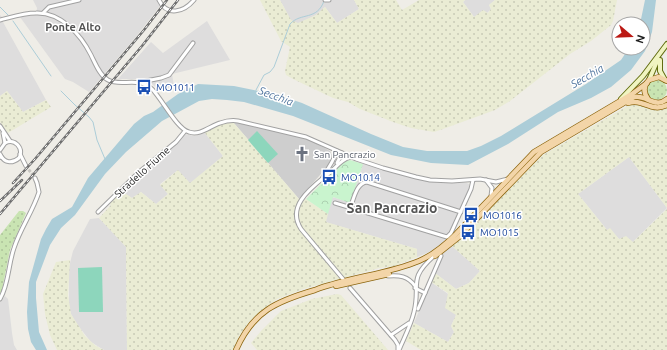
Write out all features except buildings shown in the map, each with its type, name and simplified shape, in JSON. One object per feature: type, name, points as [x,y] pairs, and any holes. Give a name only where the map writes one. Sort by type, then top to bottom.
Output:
[{"type":"main road","points":[[611,106],[624,97],[660,55],[667,44]]},
{"type":"main road","points":[[660,55],[660,71],[666,81]]},
{"type":"main road","points":[[651,102],[645,95],[645,86],[660,55]]},
{"type":"main road","points":[[236,350],[250,327],[267,310],[278,302],[330,284],[396,269],[425,258],[446,244],[537,150],[632,94],[648,81],[659,77],[666,81]]},
{"type":"main road","points":[[316,289],[330,288],[380,276],[408,268],[434,256],[459,237],[541,152],[634,97],[638,96],[646,98],[651,102],[659,103],[667,99]]},
{"type":"main road","points":[[623,104],[638,101],[657,108],[667,105]]},
{"type":"street","points":[[43,13],[50,7],[79,0]]},
{"type":"street","points":[[159,0],[165,8],[176,11],[186,8],[194,0]]},
{"type":"street","points":[[0,20],[26,14],[43,13],[60,20],[77,33],[98,68],[108,80],[144,84],[159,96],[178,124],[185,131],[191,133],[196,133],[220,122],[231,120],[238,121],[306,137],[350,157],[383,168],[430,180],[486,180],[496,182],[508,179]]},
{"type":"street","points":[[144,84],[146,80],[161,78],[169,75],[193,43]]},
{"type":"street","points":[[0,126],[10,141]]},
{"type":"street","points":[[3,131],[5,143]]},
{"type":"street","name":"Stradello Fiume","points":[[98,212],[130,180],[176,142],[185,131]]},
{"type":"street","points":[[0,149],[5,143],[10,141],[15,142],[19,145],[20,154],[25,165],[16,161],[9,162],[0,156]]},
{"type":"street","points":[[322,178],[337,151]]},
{"type":"street","points":[[336,165],[342,153]]},
{"type":"street","points":[[16,161],[20,154]]},
{"type":"street","points":[[343,279],[301,230],[296,219],[296,212],[299,203],[306,194],[336,165],[342,160],[350,157]]},
{"type":"street","points":[[0,299],[7,284],[15,245],[39,192],[35,178]]},
{"type":"street","points":[[334,203],[445,237],[450,235],[471,189],[473,180]]},
{"type":"street","points":[[486,180],[492,188],[491,198]]},
{"type":"street","points":[[350,208],[358,188],[362,183],[367,182],[461,212]]},
{"type":"street","points":[[399,350],[411,321],[416,304],[416,280],[424,264],[434,256]]},
{"type":"street","points":[[418,309],[441,256]]},
{"type":"street","points":[[380,276],[400,276],[410,280],[415,287],[425,293]]},
{"type":"street","points":[[350,288],[391,335],[398,345],[399,350]]},
{"type":"street","points":[[391,335],[411,321]]},
{"type":"shaded area","points":[[33,0],[158,0],[160,6],[89,92],[65,79],[20,17],[36,15],[37,8]]},
{"type":"shaded area","points":[[280,0],[354,0],[359,9],[337,23],[325,7],[316,15],[298,24],[291,21]]},
{"type":"shaded area","points":[[465,0],[495,0],[489,5],[491,9],[487,13],[474,17],[463,2]]},
{"type":"shaded area","points":[[0,15],[3,18],[3,22],[46,100],[23,112],[7,91],[0,96]]},
{"type":"shaded area","points":[[207,21],[230,60],[172,74],[174,86],[159,90],[152,84],[141,79],[118,79],[151,42],[163,53]]},
{"type":"shaded area","points":[[233,122],[240,122],[312,141],[330,151],[332,155],[331,159],[327,167],[299,199]]},
{"type":"shaded area","points":[[205,133],[223,156],[190,184],[178,170],[160,184],[168,194],[156,204],[141,192],[132,198],[121,191],[131,180],[178,142],[185,134],[195,136]]},
{"type":"shaded area","points":[[629,157],[667,208],[633,242],[619,239],[610,229],[607,230],[578,194]]},
{"type":"shaded area","points":[[363,164],[418,179],[439,183],[469,184],[469,189],[446,245],[417,257],[417,249],[325,222],[332,197],[350,202]]},
{"type":"shaded area","points":[[99,218],[126,247],[127,350],[104,350],[91,342],[76,323],[69,306],[69,267],[73,251],[90,219]]},
{"type":"shaded area","points":[[452,246],[480,271],[469,283],[456,289],[435,273],[443,253]]},
{"type":"shaded area","points":[[431,282],[448,294],[456,315],[451,326],[454,332],[448,342],[414,323]]},
{"type":"shaded area","points":[[5,296],[8,299],[14,345],[17,350],[0,350],[0,302]]},
{"type":"green space","points":[[260,0],[280,0],[291,20],[298,23],[316,15],[325,7],[337,23],[359,9],[354,0],[396,0],[402,10],[419,0],[465,0],[463,2],[474,17],[483,10],[488,13],[491,9],[489,5],[495,0],[617,0],[614,16],[611,16],[611,25],[591,41],[570,54],[510,101],[495,110],[434,132],[411,128],[393,122],[360,109],[348,102],[333,98],[286,75],[285,71],[290,47],[281,41]]},
{"type":"green space","points":[[653,80],[661,80],[667,86],[667,94],[661,100],[653,100],[647,94],[647,86]]},
{"type":"green space","points":[[7,91],[23,112],[46,100],[51,107],[8,133],[0,122],[0,96]]},
{"type":"green space","points":[[638,103],[653,110],[663,110],[667,108],[667,208],[629,157],[578,194],[607,230],[610,228],[619,239],[626,236],[633,242],[667,209],[667,350],[421,350],[406,341],[414,323],[448,342],[454,332],[451,326],[456,315],[445,308],[448,293],[431,282],[435,273],[456,289],[469,283],[480,271],[452,246],[478,218],[543,155],[631,104]]},
{"type":"green space","points":[[227,122],[233,122],[299,199],[303,201],[306,199],[328,214],[326,222],[417,249],[417,257],[394,266],[379,268],[303,289],[277,299],[249,322],[239,336],[233,350],[127,350],[126,247],[99,218],[111,205],[109,203],[121,191],[132,198],[141,192],[156,204],[168,194],[160,185],[178,170],[190,183],[223,156],[205,133],[216,126]]},
{"type":"green space","points":[[257,131],[278,154],[268,163],[248,140]]},
{"type":"green space","points":[[350,160],[363,164],[350,203],[333,197],[328,214],[306,199],[343,162]]},
{"type":"green space","points":[[19,211],[26,213],[10,250],[0,294],[0,235]]},
{"type":"green space","points":[[70,260],[68,295],[71,314],[85,336],[96,346],[104,350],[57,350],[50,335],[45,314],[43,294],[56,262]]},
{"type":"green space","points":[[102,267],[103,312],[79,312],[78,268]]},
{"type":"green space","points":[[337,294],[341,295],[388,350],[257,350],[251,343],[281,311],[312,299]]},
{"type":"water","points":[[645,0],[656,0],[651,35],[651,16],[642,16]]},
{"type":"water","name":"Secchia","points":[[624,56],[641,56],[631,70],[611,87],[591,98],[558,112],[508,144],[468,165],[431,163],[391,155],[293,116],[244,102],[212,99],[199,101],[162,121],[126,152],[105,174],[75,215],[61,228],[50,245],[36,282],[39,332],[47,350],[36,350],[31,342],[28,329],[27,312],[29,282],[41,239],[52,219],[72,207],[88,178],[134,124],[178,94],[198,84],[234,86],[278,95],[302,103],[403,147],[427,151],[467,151],[501,136],[586,84],[621,60]]},
{"type":"waterway","name":"Secchia","points":[[256,90],[264,75],[270,72],[274,67],[290,24],[294,20],[313,14],[321,7],[324,1]]},
{"type":"waterway","points":[[0,7],[8,15]]},
{"type":"waterway","points":[[13,21],[51,76]]},
{"type":"waterway","points":[[61,91],[93,122],[97,140],[105,159]]},
{"type":"tunnel","points":[[26,166],[35,178]]},
{"type":"railway","points":[[13,183],[144,30],[167,0]]},
{"type":"railway","points":[[0,214],[142,46],[178,0]]},
{"type":"railway","points":[[0,201],[22,180]]},
{"type":"place","name":"MO1011","points":[[144,87]]},
{"type":"place","name":"San Pancrazio","points":[[302,154]]},
{"type":"place","name":"MO1014","points":[[329,177]]},
{"type":"place","name":"MO1016","points":[[471,215]]},
{"type":"place","name":"MO1015","points":[[468,232]]},
{"type":"district","name":"Ponte Alto","points":[[73,27]]},
{"type":"district","name":"San Pancrazio","points":[[392,208]]}]
